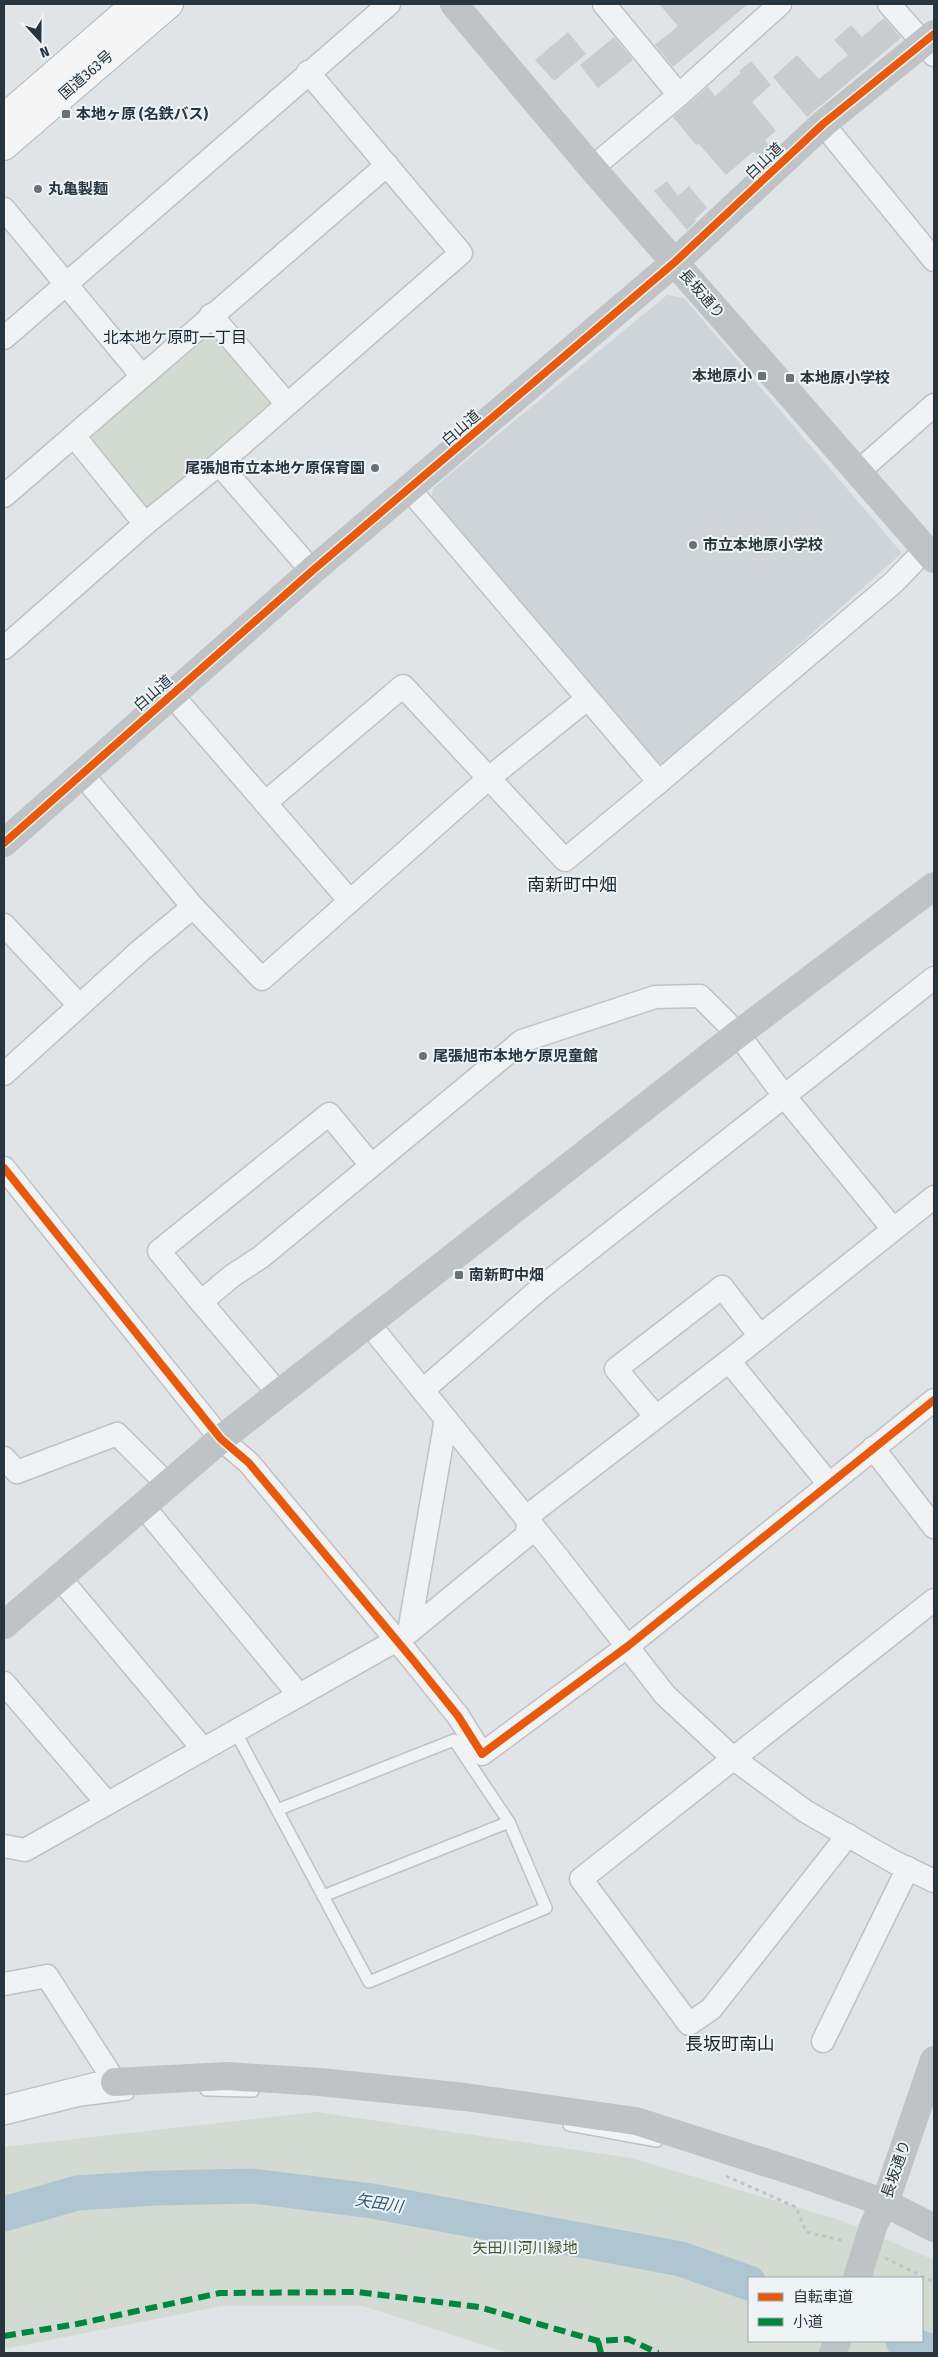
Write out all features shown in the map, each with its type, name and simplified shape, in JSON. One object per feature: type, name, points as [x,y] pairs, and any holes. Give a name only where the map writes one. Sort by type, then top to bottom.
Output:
[{"type":"highway","name":"国道363号","points":[[4,118],[136,4]]},
{"type":"highway","name":"国道363号","points":[[4,146],[169,4]]},
{"type":"street","points":[[4,338],[388,4]]},
{"type":"street","name":"長坂通り","points":[[454,4],[592,168],[930,554]]},
{"type":"street","points":[[604,4],[679,95]]},
{"type":"street","points":[[592,168],[679,95],[780,4]]},
{"type":"street","points":[[889,4],[931,44]]},
{"type":"street","name":"白山道","points":[[4,843],[312,571],[410,490],[675,262],[824,124],[931,44]]},
{"type":"street","points":[[4,648],[145,524],[219,464],[461,252],[308,72]]},
{"type":"street","points":[[824,124],[934,260]]},
{"type":"street","points":[[4,496],[387,165]]},
{"type":"street","points":[[4,209],[142,376]]},
{"type":"street","points":[[211,316],[287,404]]},
{"type":"street","points":[[858,472],[934,405]]},
{"type":"street","points":[[74,436],[145,524]]},
{"type":"street","points":[[219,464],[312,571]]},
{"type":"street","points":[[410,490],[660,782]]},
{"type":"street","points":[[265,803],[403,686],[565,860],[660,782],[893,583],[930,554]]},
{"type":"street","points":[[172,695],[350,902]]},
{"type":"street","points":[[82,774],[193,907],[262,979],[488,778],[587,699]]},
{"type":"street","points":[[4,1625],[221,1439],[738,1034],[934,886]]},
{"type":"street","points":[[4,1074],[78,1005],[193,907]]},
{"type":"street","points":[[4,925],[78,1005]]},
{"type":"street","points":[[423,1390],[542,1287],[934,978]]},
{"type":"street","points":[[201,1302],[232,1276],[261,1257],[522,1041],[655,997],[700,996],[738,1034],[785,1097],[892,1229]]},
{"type":"street","points":[[279,1394],[159,1251],[329,1114],[372,1165]]},
{"type":"street","points":[[4,1168],[221,1439],[249,1463],[402,1636],[458,1716],[471,1752],[482,1754],[628,1646],[934,1400]]},
{"type":"street","points":[[4,1846],[25,1850],[402,1636],[526,1536],[528,1521],[534,1511],[729,1361],[892,1229],[934,1199]]},
{"type":"street","points":[[656,1417],[616,1368],[722,1287],[760,1336]]},
{"type":"street","points":[[369,1324],[628,1646],[665,1695],[734,1759],[805,1811],[934,1881]]},
{"type":"street","points":[[729,1361],[829,1484]]},
{"type":"street","points":[[402,1636],[446,1419]]},
{"type":"street","points":[[8,1471],[117,1434],[168,1485]]},
{"type":"street","points":[[873,1448],[934,1527]]},
{"type":"street","points":[[143,1506],[299,1695]]},
{"type":"street","points":[[59,1577],[204,1749]]},
{"type":"street","points":[[848,1835],[712,2009],[689,2024],[581,1879],[934,1600]]},
{"type":"street","points":[[4,1683],[107,1803]]},
{"type":"street","points":[[824,2040],[908,1868]]},
{"type":"street","points":[[4,1984],[47,1976],[115,2082]]},
{"type":"street","points":[[4,2107],[95,2084],[226,2076],[320,2082],[465,2097],[636,2121],[761,2161],[879,2214],[934,2228]]},
{"type":"street","name":"長坂通り","points":[[857,2277],[879,2214],[932,2078]]},
{"type":"lane","points":[[235,1731],[277,1810],[369,1982],[546,1908],[509,1822],[471,1752],[454,1740],[277,1810]]},
{"type":"lane","points":[[323,1896],[509,1822]]},
{"type":"lane","points":[[4,2119],[81,2100],[171,2089],[269,2091]]},
{"type":"lane","points":[[453,2108],[520,2117]]},
{"type":"lane","points":[[557,2123],[642,2137],[685,2148],[751,2170],[761,2161]]},
{"type":"path","points":[[717,2172],[796,2207],[806,2232],[848,2242]]},
{"type":"path","points":[[882,2257],[934,2282]]},
{"type":"shaded area","points":[[667,295],[684,298],[902,553],[666,763],[654,763],[431,501],[433,488]]},
{"type":"green space","points":[[212,329],[274,401],[147,512],[92,445],[92,435]]},
{"type":"green space","name":"矢田川河川緑地","points":[[316,2112],[631,2158],[840,2220],[934,2260],[934,2353],[508,2353],[363,2306],[222,2306],[4,2349],[4,2147]]},
{"type":"building","points":[[659,4],[748,4],[673,67],[655,45],[678,26]]},
{"type":"building","points":[[884,18],[901,38],[807,117],[773,77],[797,55],[819,79],[848,55],[834,40],[851,25],[862,37]]},
{"type":"building","points":[[568,32],[586,54],[554,81],[535,60]]},
{"type":"building","points":[[614,37],[633,60],[598,88],[580,65]]},
{"type":"building","points":[[751,61],[771,85],[752,102],[776,131],[765,140],[772,149],[761,159],[754,151],[726,175],[698,143],[696,145],[673,117],[708,87],[715,96],[741,73],[739,71]]},
{"type":"building","points":[[667,181],[678,196],[689,186],[707,208],[687,230],[654,191]]},
{"type":"waterway","name":"矢田川","points":[[4,2214],[77,2193],[157,2188],[253,2186],[372,2201],[681,2259],[748,2283]]},
{"type":"waterway","name":"矢田川","points":[[906,2342],[934,2353]]},
{"type":"marked path","points":[[4,2336],[77,2324],[220,2293],[357,2292],[479,2307],[598,2341],[628,2339],[658,2353]]},
{"type":"marked path","points":[[598,2341],[601,2353]]},
{"type":"cycle path","points":[[4,843],[312,571],[675,262],[823,124],[934,34]]},
{"type":"cycle path","points":[[4,1168],[221,1439],[249,1463],[413,1660],[458,1716],[482,1754],[628,1646],[934,1400]]},
{"type":"place","name":"本地ヶ原 (名鉄バス)","points":[[66,114]]},
{"type":"place","name":"丸亀製麺","points":[[38,189]]},
{"type":"place","name":"本地原小","points":[[762,376]]},
{"type":"place","name":"本地原小学校","points":[[790,378]]},
{"type":"place","name":"尾張旭市立本地ケ原保育園","points":[[375,468]]},
{"type":"place","name":"市立本地原小学校","points":[[693,545]]},
{"type":"place","name":"尾張旭市本地ケ原児童館","points":[[423,1056]]},
{"type":"place","name":"南新町中畑","points":[[459,1275]]},
{"type":"district","name":"北本地ケ原町一丁目","points":[[175,337]]},
{"type":"district","name":"南新町中畑","points":[[572,885]]},
{"type":"district","name":"長坂町南山","points":[[730,2044]]}]
